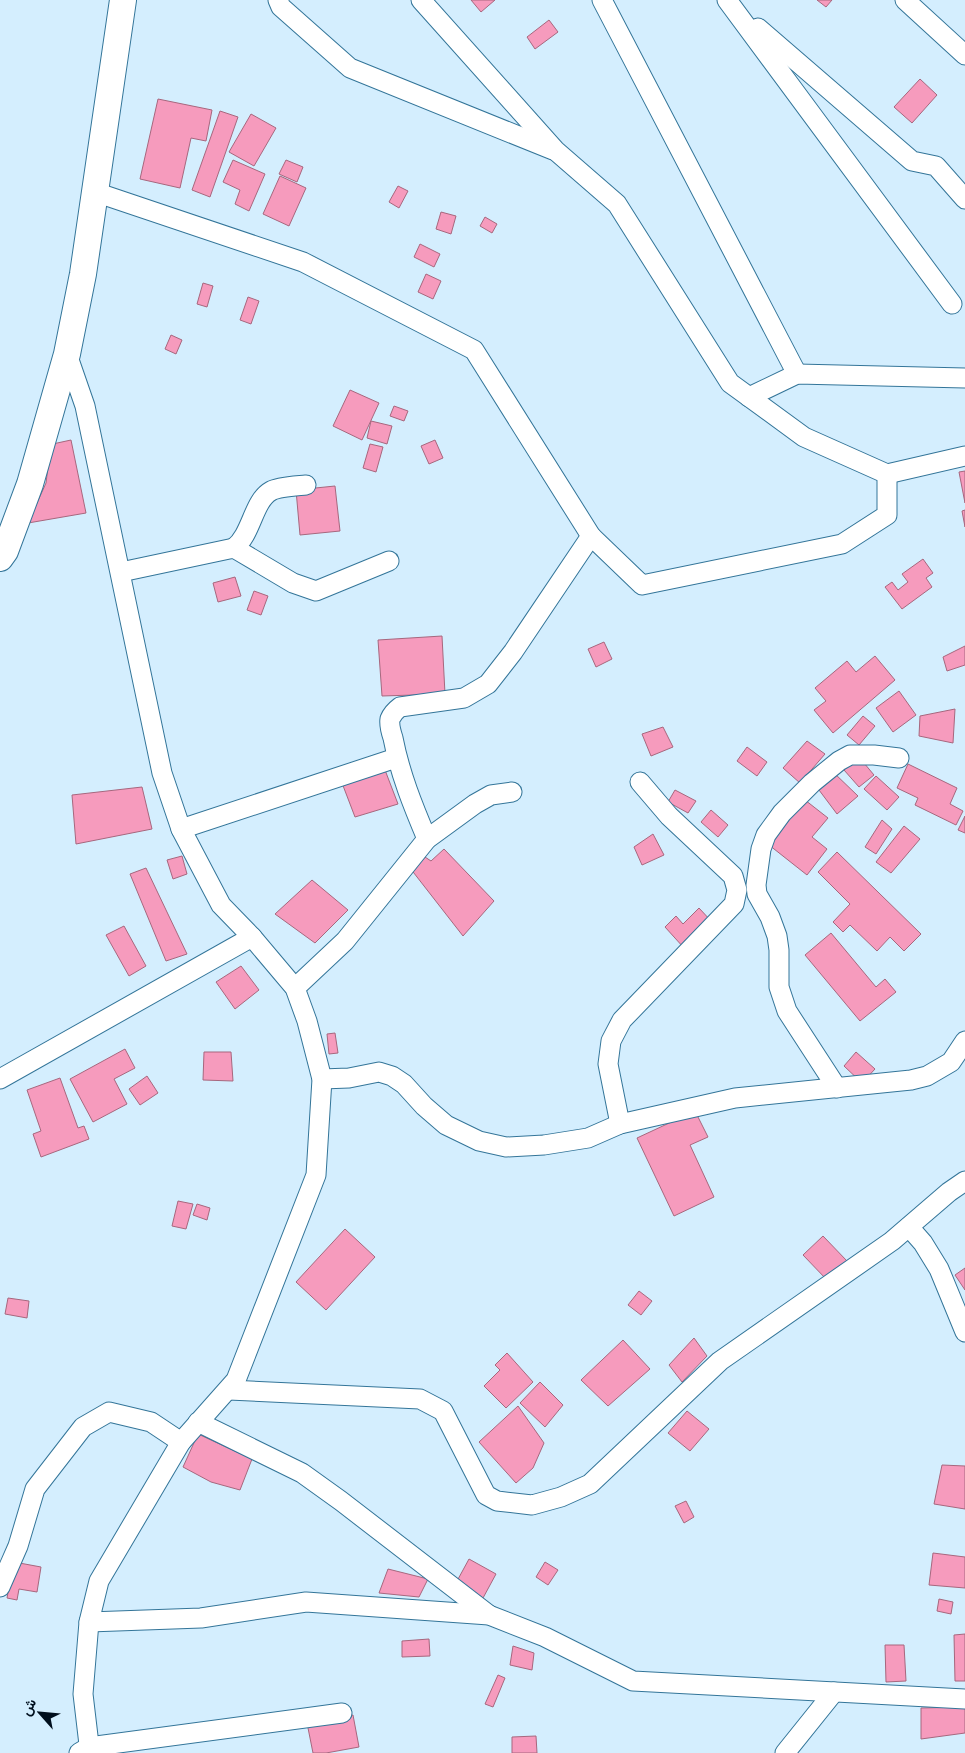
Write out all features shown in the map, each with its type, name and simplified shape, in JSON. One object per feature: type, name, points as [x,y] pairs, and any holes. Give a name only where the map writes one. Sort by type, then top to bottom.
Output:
[{"type":"main road","points":[[0,558],[5,551],[30,484],[68,354],[83,274],[123,0]]},
{"type":"street","points":[[278,0],[281,7],[350,68],[556,151]]},
{"type":"street","points":[[421,0],[556,151],[617,204],[730,383],[804,437],[887,474],[965,456]]},
{"type":"street","points":[[602,0],[797,374]]},
{"type":"street","points":[[906,0],[965,55]]},
{"type":"street","points":[[730,3],[912,160],[936,166],[965,198]]},
{"type":"street","points":[[730,3],[952,304]]},
{"type":"street","points":[[95,192],[303,262],[474,350],[591,536],[642,584],[842,544],[887,515],[887,474]]},
{"type":"street","points":[[68,354],[85,406],[162,773],[181,829],[222,904],[252,936],[295,988],[307,1021],[322,1079],[316,1175],[236,1380],[229,1390],[180,1442],[99,1580],[88,1622],[83,1694],[86,1751],[342,1713]]},
{"type":"street","points":[[749,397],[797,374],[965,378]]},
{"type":"street","points":[[121,572],[234,548],[246,535],[261,501],[271,490],[306,485]]},
{"type":"street","points":[[428,839],[411,802],[396,758],[390,718],[400,707],[464,698],[488,684],[513,652],[591,536]]},
{"type":"street","points":[[234,548],[293,583],[316,592],[389,561]]},
{"type":"street","points":[[836,1088],[787,1012],[779,988],[777,936],[770,917],[757,894],[756,885],[761,849],[766,835],[782,813],[812,783],[839,761],[850,755],[898,758]]},
{"type":"street","points":[[181,829],[396,758]]},
{"type":"street","points":[[620,1124],[608,1064],[611,1041],[622,1020],[734,904],[737,890],[733,876],[669,816],[640,782]]},
{"type":"street","points":[[295,988],[345,941],[428,839],[475,804],[491,795],[512,792]]},
{"type":"street","points":[[0,1079],[252,936]]},
{"type":"street","points":[[322,1079],[349,1078],[379,1072],[392,1076],[404,1084],[424,1106],[446,1125],[479,1141],[506,1147],[544,1145],[588,1138],[620,1124],[735,1098],[911,1080],[927,1076],[951,1062],[965,1041]]},
{"type":"street","points":[[229,1390],[420,1399],[443,1411],[486,1496],[497,1501],[532,1505],[561,1497],[590,1484],[720,1361],[892,1241],[948,1192],[965,1181]]},
{"type":"street","points":[[909,1227],[923,1243],[935,1262],[965,1332]]},
{"type":"street","points":[[0,1587],[18,1546],[35,1489],[83,1426],[109,1412],[151,1422],[180,1442]]},
{"type":"street","points":[[198,1422],[302,1473],[489,1615],[545,1637],[633,1682],[965,1699]]},
{"type":"street","points":[[88,1622],[201,1618],[306,1602],[489,1615]]},
{"type":"street","points":[[785,1753],[834,1692]]},
{"type":"building","points":[[471,0],[495,0],[481,12]]},
{"type":"building","points":[[817,0],[832,0],[826,7]]},
{"type":"building","points":[[549,20],[558,32],[535,49],[527,37]]},
{"type":"building","points":[[920,79],[937,95],[912,123],[894,107]]},
{"type":"building","points":[[158,99],[212,110],[206,141],[191,138],[180,188],[140,179]]},
{"type":"building","points":[[220,111],[238,117],[210,197],[192,190]]},
{"type":"building","points":[[251,114],[276,128],[254,166],[229,152]]},
{"type":"building","points":[[233,160],[265,174],[249,211],[235,204],[240,190],[223,182]]},
{"type":"building","points":[[286,160],[303,167],[297,182],[279,174]]},
{"type":"building","points":[[280,176],[306,188],[289,226],[263,214]]},
{"type":"building","points":[[398,186],[408,191],[399,208],[389,202]]},
{"type":"building","points":[[441,212],[456,216],[451,234],[436,229]]},
{"type":"building","points":[[485,217],[497,224],[492,233],[480,226]]},
{"type":"building","points":[[420,244],[440,254],[434,267],[414,257]]},
{"type":"building","points":[[426,274],[441,281],[433,299],[418,292]]},
{"type":"building","points":[[203,283],[213,286],[207,307],[197,304]]},
{"type":"building","points":[[248,297],[259,301],[251,324],[240,320]]},
{"type":"building","points":[[171,335],[182,340],[176,354],[165,349]]},
{"type":"building","points":[[350,390],[379,403],[362,440],[333,426]]},
{"type":"building","points":[[394,406],[408,411],[404,421],[390,416]]},
{"type":"building","points":[[371,421],[392,426],[387,444],[367,438]]},
{"type":"building","points":[[71,440],[86,513],[28,523],[46,483],[48,445]]},
{"type":"building","points":[[435,440],[443,458],[429,464],[421,446]]},
{"type":"building","points":[[370,444],[383,447],[376,472],[363,468]]},
{"type":"building","points":[[965,471],[965,503],[959,472]]},
{"type":"building","points":[[335,486],[340,531],[300,535],[296,490]]},
{"type":"building","points":[[965,510],[965,527],[962,511]]},
{"type":"building","points":[[923,559],[933,573],[926,578],[932,587],[902,609],[885,587],[892,582],[898,590],[908,582],[902,574]]},
{"type":"building","points":[[235,577],[241,596],[218,602],[213,583]]},
{"type":"building","points":[[254,591],[268,596],[261,615],[247,610]]},
{"type":"building","points":[[442,636],[445,694],[382,696],[378,640]]},
{"type":"building","points":[[604,642],[612,659],[596,667],[588,649]]},
{"type":"building","points":[[965,646],[965,665],[947,671],[943,657]]},
{"type":"building","points":[[875,656],[895,680],[833,733],[814,710],[826,701],[815,688],[847,661],[856,672]]},
{"type":"building","points":[[899,691],[916,715],[893,732],[876,708]]},
{"type":"building","points":[[955,709],[953,743],[919,736],[920,716]]},
{"type":"building","points":[[863,716],[875,726],[859,745],[847,735]]},
{"type":"building","points":[[663,727],[673,747],[651,756],[642,734]]},
{"type":"building","points":[[807,741],[825,754],[800,783],[783,768]]},
{"type":"building","points":[[747,747],[767,762],[757,776],[737,761]]},
{"type":"building","points":[[859,757],[874,775],[859,787],[844,770]]},
{"type":"building","points":[[908,764],[957,788],[950,804],[963,811],[956,825],[915,805],[918,798],[897,788]]},
{"type":"building","points":[[385,770],[398,804],[355,817],[342,783]]},
{"type":"building","points":[[832,771],[858,796],[837,814],[816,786]]},
{"type":"building","points":[[876,776],[899,797],[887,810],[864,789]]},
{"type":"building","points":[[142,787],[152,829],[76,844],[72,795]]},
{"type":"building","points":[[675,790],[696,801],[688,813],[668,802]]},
{"type":"building","points":[[805,800],[828,818],[812,837],[827,849],[807,875],[769,845]]},
{"type":"building","points":[[711,810],[728,825],[718,837],[701,822]]},
{"type":"building","points":[[965,816],[965,833],[958,830]]},
{"type":"building","points":[[882,820],[892,829],[876,854],[865,847]]},
{"type":"building","points":[[904,826],[920,839],[891,873],[876,862]]},
{"type":"building","points":[[653,834],[664,855],[642,865],[634,847]]},
{"type":"building","points":[[444,849],[494,901],[463,936],[410,868],[422,855],[431,861]]},
{"type":"building","points":[[837,852],[921,934],[904,951],[890,937],[877,951],[850,925],[843,932],[833,922],[850,904],[818,872]]},
{"type":"building","points":[[182,856],[187,874],[173,879],[167,860]]},
{"type":"building","points":[[146,868],[187,954],[166,961],[130,874]]},
{"type":"building","points":[[312,880],[348,910],[315,943],[275,914]]},
{"type":"building","points":[[699,908],[712,922],[684,948],[665,927],[676,916],[683,924]]},
{"type":"building","points":[[124,926],[146,966],[129,976],[106,935]]},
{"type":"building","points":[[831,933],[876,987],[885,979],[896,992],[860,1021],[805,955]]},
{"type":"building","points":[[241,966],[259,990],[235,1009],[216,982]]},
{"type":"building","points":[[335,1033],[338,1053],[329,1054],[327,1034]]},
{"type":"building","points":[[125,1049],[135,1068],[114,1079],[127,1104],[93,1122],[70,1079]]},
{"type":"building","points":[[204,1052],[231,1052],[233,1081],[203,1080]]},
{"type":"building","points":[[856,1052],[875,1069],[862,1083],[844,1066]]},
{"type":"building","points":[[147,1076],[158,1093],[140,1105],[129,1089]]},
{"type":"building","points":[[60,1078],[78,1128],[84,1126],[89,1139],[41,1157],[33,1134],[41,1131],[27,1090]]},
{"type":"building","points":[[695,1111],[708,1137],[690,1145],[714,1197],[674,1216],[637,1138]]},
{"type":"building","points":[[178,1201],[193,1204],[186,1229],[172,1226]]},
{"type":"building","points":[[197,1204],[210,1208],[207,1220],[193,1215]]},
{"type":"building","points":[[345,1229],[375,1257],[326,1310],[296,1282]]},
{"type":"building","points":[[823,1236],[847,1261],[827,1280],[803,1255]]},
{"type":"building","points":[[965,1268],[965,1290],[955,1275]]},
{"type":"building","points":[[639,1291],[652,1301],[641,1315],[628,1305]]},
{"type":"building","points":[[8,1298],[29,1301],[27,1318],[5,1314]]},
{"type":"building","points":[[694,1338],[707,1356],[682,1382],[669,1365]]},
{"type":"building","points":[[623,1340],[650,1369],[608,1406],[581,1380]]},
{"type":"building","points":[[507,1353],[533,1382],[506,1408],[484,1386],[500,1370],[495,1365]]},
{"type":"building","points":[[540,1382],[563,1405],[545,1427],[520,1403]]},
{"type":"building","points":[[518,1406],[544,1443],[533,1468],[516,1483],[479,1442]]},
{"type":"building","points":[[687,1411],[709,1429],[690,1451],[668,1433]]},
{"type":"building","points":[[198,1434],[252,1459],[240,1490],[211,1482],[183,1467]]},
{"type":"building","points":[[942,1465],[965,1466],[965,1509],[934,1504]]},
{"type":"building","points":[[686,1501],[694,1517],[684,1523],[675,1506]]},
{"type":"building","points":[[933,1553],[965,1557],[965,1588],[929,1585]]},
{"type":"building","points":[[469,1559],[496,1574],[483,1598],[457,1581]]},
{"type":"building","points":[[14,1562],[41,1567],[37,1592],[19,1589],[17,1600],[7,1598]]},
{"type":"building","points":[[545,1562],[558,1570],[548,1585],[536,1577]]},
{"type":"building","points":[[388,1569],[428,1579],[419,1597],[379,1593]]},
{"type":"building","points":[[939,1599],[953,1602],[951,1614],[937,1611]]},
{"type":"building","points":[[965,1634],[965,1681],[955,1681],[954,1635]]},
{"type":"building","points":[[429,1639],[430,1656],[402,1657],[402,1641]]},
{"type":"building","points":[[885,1645],[904,1645],[906,1681],[886,1682]]},
{"type":"building","points":[[513,1646],[534,1653],[532,1670],[510,1665]]},
{"type":"building","points":[[498,1675],[505,1678],[493,1707],[485,1704]]},
{"type":"building","points":[[965,1707],[965,1733],[921,1739],[921,1708]]},
{"type":"building","points":[[353,1715],[359,1747],[326,1753],[313,1753],[307,1723]]},
{"type":"building","points":[[536,1736],[537,1753],[512,1753],[512,1737]]}]
